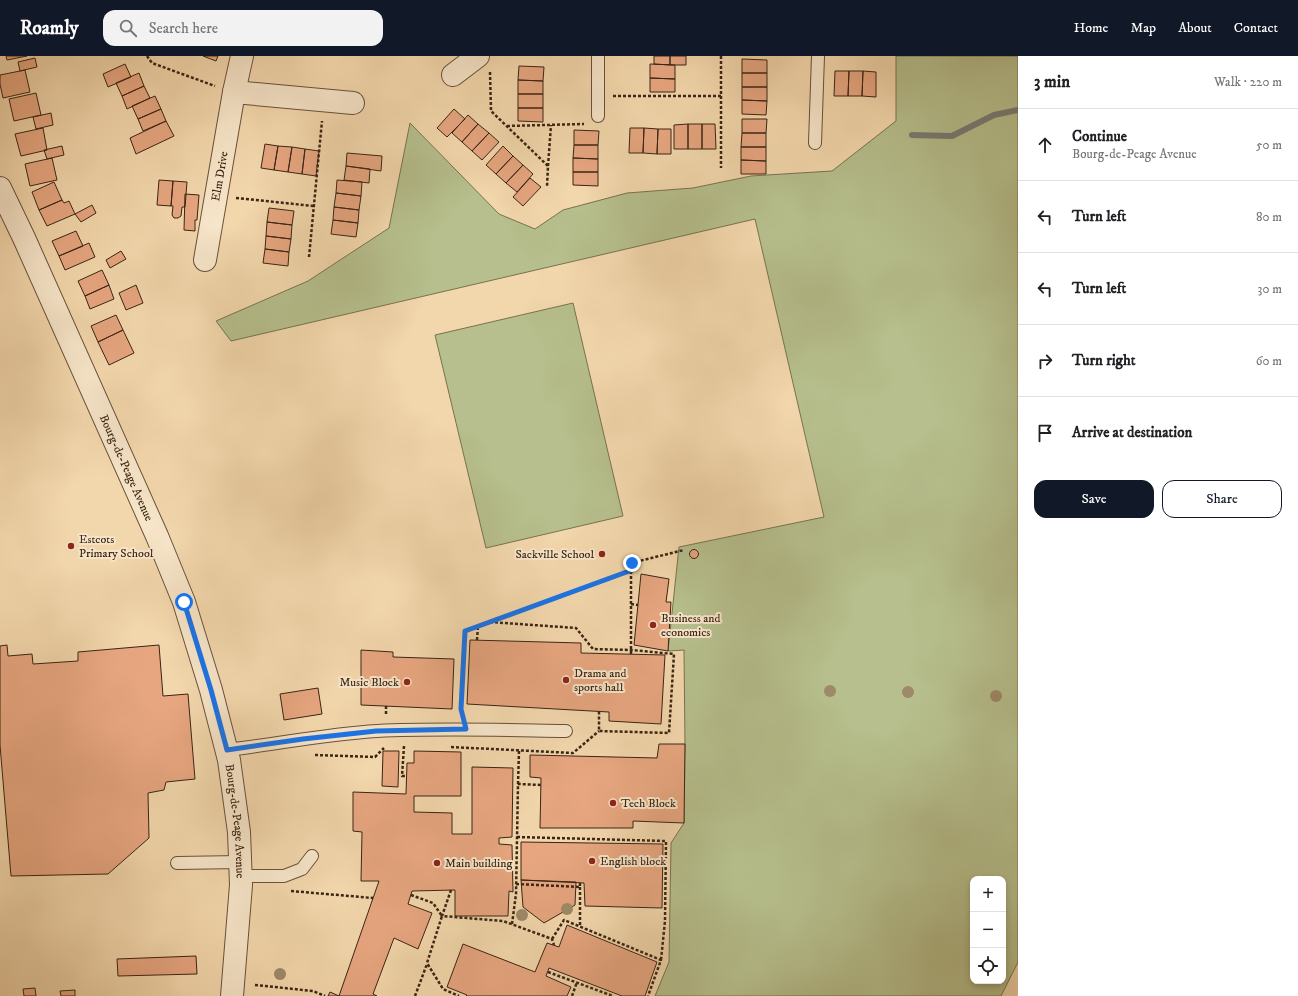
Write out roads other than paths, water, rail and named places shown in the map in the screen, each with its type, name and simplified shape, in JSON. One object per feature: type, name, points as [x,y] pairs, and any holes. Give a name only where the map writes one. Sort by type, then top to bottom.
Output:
[{"type":"street","name":"Elm Drive","points":[[204,260],[234,92],[242,56]]},
{"type":"street","points":[[453,75],[484,64]]},
{"type":"street","points":[[234,92],[353,103]]},
{"type":"street","name":"Bourg-de-Peage Avenue","points":[[0,188],[34,259],[157,536],[184,602],[211,690],[227,750],[239,832],[241,869],[234,988]]},
{"type":"lane","points":[[598,56],[598,116]]},
{"type":"lane","points":[[815,143],[818,56]]},
{"type":"lane","points":[[227,750],[303,739],[376,731],[466,729],[566,731]]},
{"type":"lane","points":[[177,863],[241,869],[284,876],[302,869],[312,856]]},
{"type":"waterway","points":[[912,135],[952,136],[994,115],[1018,110]]},
{"type":"place","name":"Estcots Primary School","points":[[71,546]]},
{"type":"place","name":"Sackville School","points":[[602,554]]},
{"type":"place","name":"Business and economics","points":[[653,625]]},
{"type":"place","name":"Drama and sports hall","points":[[566,680]]},
{"type":"place","name":"Music Block","points":[[407,682]]},
{"type":"place","name":"Tech Block","points":[[613,803]]},
{"type":"place","name":"English block","points":[[592,861]]},
{"type":"place","name":"Main building","points":[[437,863]]}]
